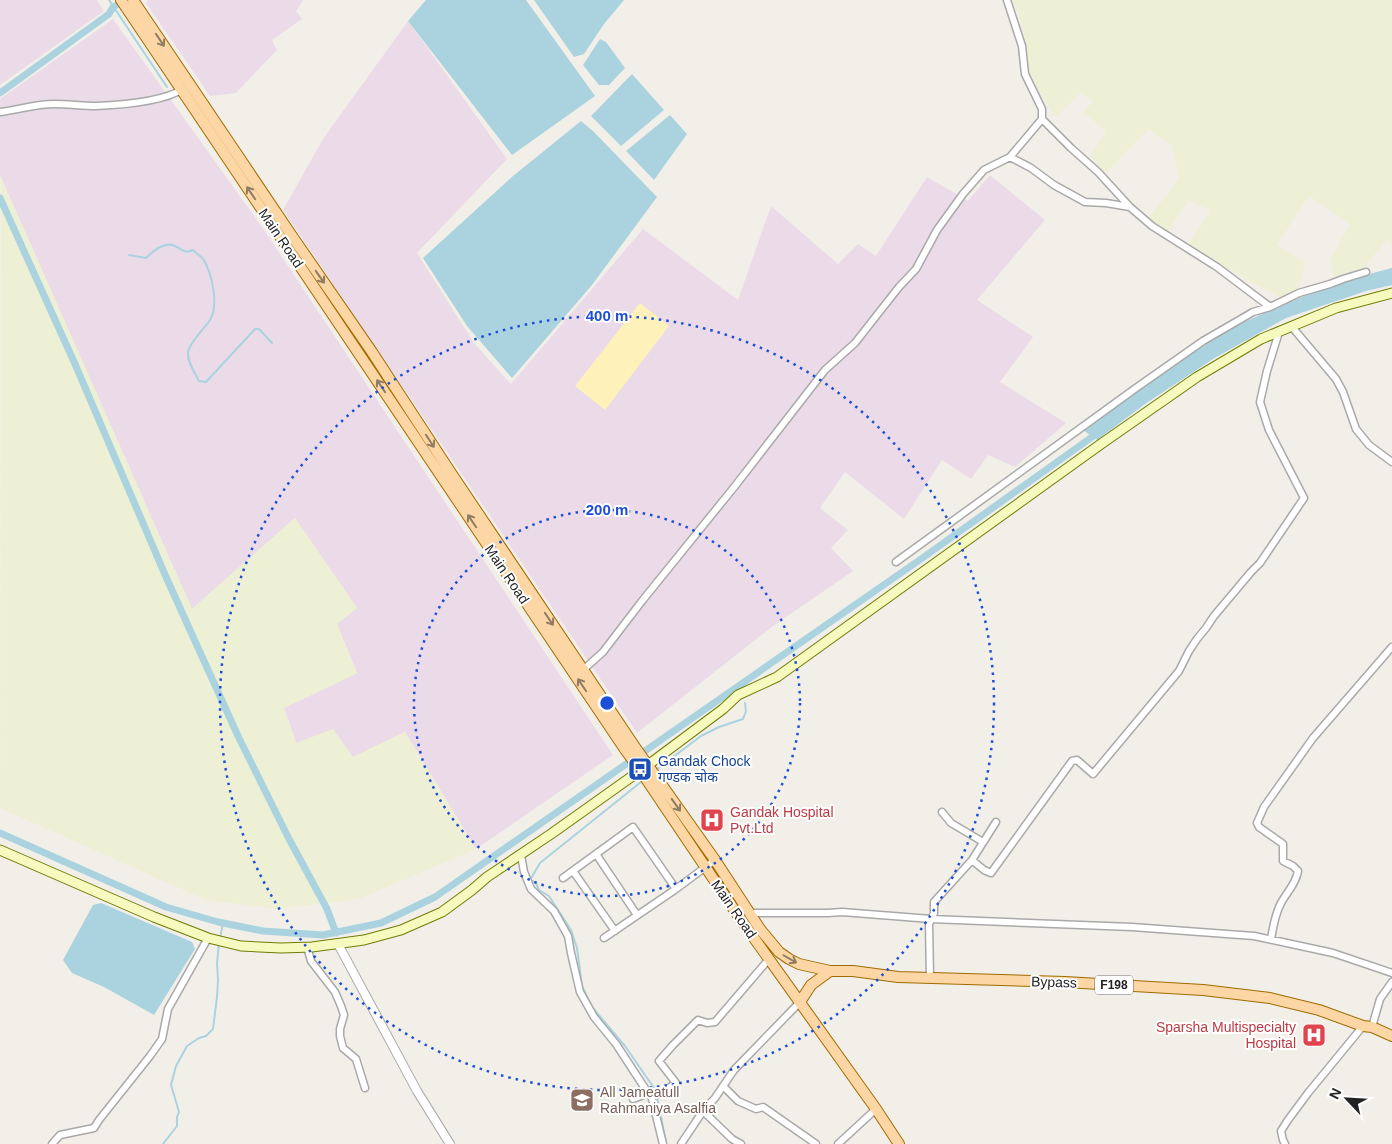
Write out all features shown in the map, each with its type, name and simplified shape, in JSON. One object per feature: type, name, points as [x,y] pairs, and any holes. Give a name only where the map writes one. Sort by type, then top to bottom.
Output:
[{"type":"main road","name":"Main Road","points":[[121,0],[292,236],[363,339],[583,670],[633,752]]},
{"type":"main road","name":"Main Road","points":[[137,2],[185,87],[354,346],[633,752],[715,860],[760,929]]},
{"type":"main road","points":[[0,850],[154,917],[208,938],[241,946],[281,948],[338,944],[364,940],[401,930],[442,912],[487,877],[723,709],[738,695],[777,677],[1092,450],[1197,378],[1262,339],[1336,308],[1392,293]]},
{"type":"main road","points":[[354,346],[363,339]]},
{"type":"main road","name":"Main Road","points":[[643,766],[706,868],[899,1144]]},
{"type":"main road","name":"Bypass","points":[[760,929],[780,952],[789,959],[799,964],[830,971],[853,971],[930,978],[1065,982],[1213,991],[1278,1000],[1319,1010],[1392,1036]]},
{"type":"main road","points":[[800,1002],[811,985],[830,971]]},
{"type":"street","points":[[583,670],[603,652],[825,370],[855,343],[899,287],[916,269],[937,230],[963,194],[984,170],[1010,157],[1042,119],[1042,109],[1025,74],[1022,46],[1007,0]]},
{"type":"street","points":[[0,112],[35,105],[95,106],[133,103],[168,96],[185,87]]},
{"type":"street","points":[[1042,119],[1098,172],[1130,207],[1152,226],[1217,267],[1270,307]]},
{"type":"street","points":[[1010,157],[1085,202],[1130,207]]},
{"type":"street","points":[[896,562],[1203,341],[1253,312],[1270,307],[1299,293],[1366,272]]},
{"type":"street","points":[[1292,326],[1336,379],[1343,392],[1356,429],[1369,446],[1392,462]]},
{"type":"street","points":[[972,860],[991,873],[1072,761],[1077,760],[1093,774],[1179,671],[1197,639],[1250,572],[1260,563],[1304,498],[1269,430],[1260,402],[1279,332]]},
{"type":"street","points":[[1271,939],[1280,905],[1297,880],[1298,871],[1283,860],[1283,844],[1259,828],[1258,823],[1264,807],[1313,738],[1392,647]]},
{"type":"street","points":[[942,812],[951,823],[983,842]]},
{"type":"street","points":[[930,978],[928,924],[934,913],[934,902],[972,860],[996,822]]},
{"type":"street","points":[[563,878],[633,827],[676,889]]},
{"type":"street","points":[[596,854],[637,915]]},
{"type":"street","points":[[520,855],[531,889],[554,911],[568,936],[580,992],[594,1017],[616,1044],[651,1095],[663,1144]]},
{"type":"street","points":[[604,938],[715,860]]},
{"type":"street","points":[[573,871],[615,930]]},
{"type":"street","points":[[751,913],[842,912],[931,919],[1132,927],[1254,936],[1333,953],[1392,973]]},
{"type":"street","points":[[52,1144],[60,1134],[94,1128],[150,1056],[162,1039],[168,1009],[208,938]]},
{"type":"street","points":[[338,944],[417,1092],[450,1144]]},
{"type":"street","points":[[308,947],[311,961],[335,992],[341,1006],[344,1016],[340,1029],[343,1048],[356,1059],[365,1088]]},
{"type":"street","points":[[633,1099],[662,1093],[676,1083],[659,1061],[698,1020],[707,1023],[715,1022],[769,959]]},
{"type":"street","points":[[1285,1144],[1281,1131],[1288,1120],[1308,1093],[1368,1026],[1380,999],[1392,982]]},
{"type":"street","points":[[681,1144],[734,1070],[800,1002]]},
{"type":"street","points":[[724,1086],[738,1101],[756,1109],[763,1107],[814,1144]]},
{"type":"street","points":[[838,1144],[876,1109]]},
{"type":"street","points":[[703,1111],[732,1139],[741,1144]]},
{"type":"shaded area","points":[[0,0],[97,0],[104,11],[0,85]]},
{"type":"shaded area","points":[[148,0],[303,0],[296,11],[302,19],[272,40],[277,50],[236,93],[210,96],[146,3]]},
{"type":"shaded area","points":[[113,19],[264,230],[613,755],[476,849],[405,732],[353,757],[296,743],[284,708],[357,673],[337,624],[356,608],[295,518],[192,609],[0,176],[0,99]]},
{"type":"shaded area","points":[[408,21],[507,159],[417,253],[474,343],[511,384],[643,229],[738,300],[771,206],[838,264],[858,244],[876,256],[927,177],[968,201],[990,175],[1045,220],[977,300],[1033,337],[1000,382],[1066,423],[1015,467],[988,455],[971,479],[942,460],[904,519],[845,472],[820,508],[848,530],[831,548],[853,571],[773,626],[637,733],[283,210],[323,139]]},
{"type":"green space","points":[[1013,0],[1392,0],[1392,243],[1387,239],[1366,265],[1364,271],[1335,280],[1330,260],[1350,224],[1309,196],[1277,245],[1305,262],[1298,291],[1282,299],[1189,244],[1211,210],[1188,201],[1168,232],[1148,219],[1179,179],[1172,146],[1149,129],[1106,173],[1090,156],[1106,132],[1084,112],[1093,101],[1081,92],[1056,117],[1029,74],[1027,46]]},
{"type":"green space","points":[[1,177],[192,609],[295,518],[357,608],[337,624],[357,673],[284,708],[296,743],[333,729],[353,757],[405,732],[476,849],[359,899],[276,909],[206,900],[0,808]]},
{"type":"sand","points":[[640,303],[669,326],[605,410],[575,386]]},
{"type":"water","points":[[426,0],[526,0],[595,96],[512,155],[408,21]]},
{"type":"water","points":[[534,0],[624,0],[604,24],[584,54],[574,57]]},
{"type":"water","points":[[600,39],[606,42],[625,68],[609,85],[599,85],[583,65]]},
{"type":"water","points":[[632,74],[664,110],[621,146],[591,116]]},
{"type":"water","points":[[670,115],[687,134],[654,180],[626,151]]},
{"type":"water","points":[[581,121],[657,197],[592,285],[512,378],[467,326],[423,258],[513,176]]},
{"type":"water","points":[[1392,268],[1392,285],[1366,291],[1286,318],[1213,359],[1145,404],[1097,440],[1083,430],[1177,363],[1235,327],[1313,293],[1352,279]]},
{"type":"water","points":[[101,903],[192,942],[195,949],[154,1015],[104,987],[72,973],[63,960],[93,905]]},
{"type":"waterway","points":[[109,0],[167,87]]},
{"type":"waterway","points":[[0,93],[109,14],[113,7],[120,3]]},
{"type":"waterway","points":[[0,198],[75,364],[166,577],[238,736],[288,837],[327,909],[336,933]]},
{"type":"waterway","points":[[129,255],[146,258],[159,248],[171,245],[185,251],[193,250],[204,260],[212,282],[213,314],[194,340],[188,352],[190,363],[199,381],[206,382],[255,329],[259,329],[272,343]]},
{"type":"waterway","points":[[0,833],[166,907],[218,922],[263,931],[323,935],[381,923],[435,897],[921,559],[1099,432]]},
{"type":"waterway","points":[[656,770],[701,736],[719,727],[743,719],[746,711],[745,703]]},
{"type":"waterway","points":[[641,782],[540,863],[530,880],[536,883],[539,890],[549,896],[571,930],[577,948],[582,986],[592,1007],[625,1046],[656,1093]]},
{"type":"waterway","points":[[220,938],[223,923]]},
{"type":"waterway","points":[[163,1144],[177,1126],[179,1112],[171,1085],[176,1066],[187,1046],[206,1036],[213,1029],[217,997],[219,943]]},
{"type":"waterway","points":[[657,1097],[666,1142]]},
{"type":"place","name":"Gandak Chock गण्डक चोक","points":[[640,769]]},
{"type":"place","name":"Gandak Hospital Pvt.Ltd","points":[[712,820]]},
{"type":"place","name":"Sparsha Multispecialty Hospital","points":[[1314,1035]]},
{"type":"place","name":"All Jameatull Rahmaniya Asalfia","points":[[582,1100]]}]
